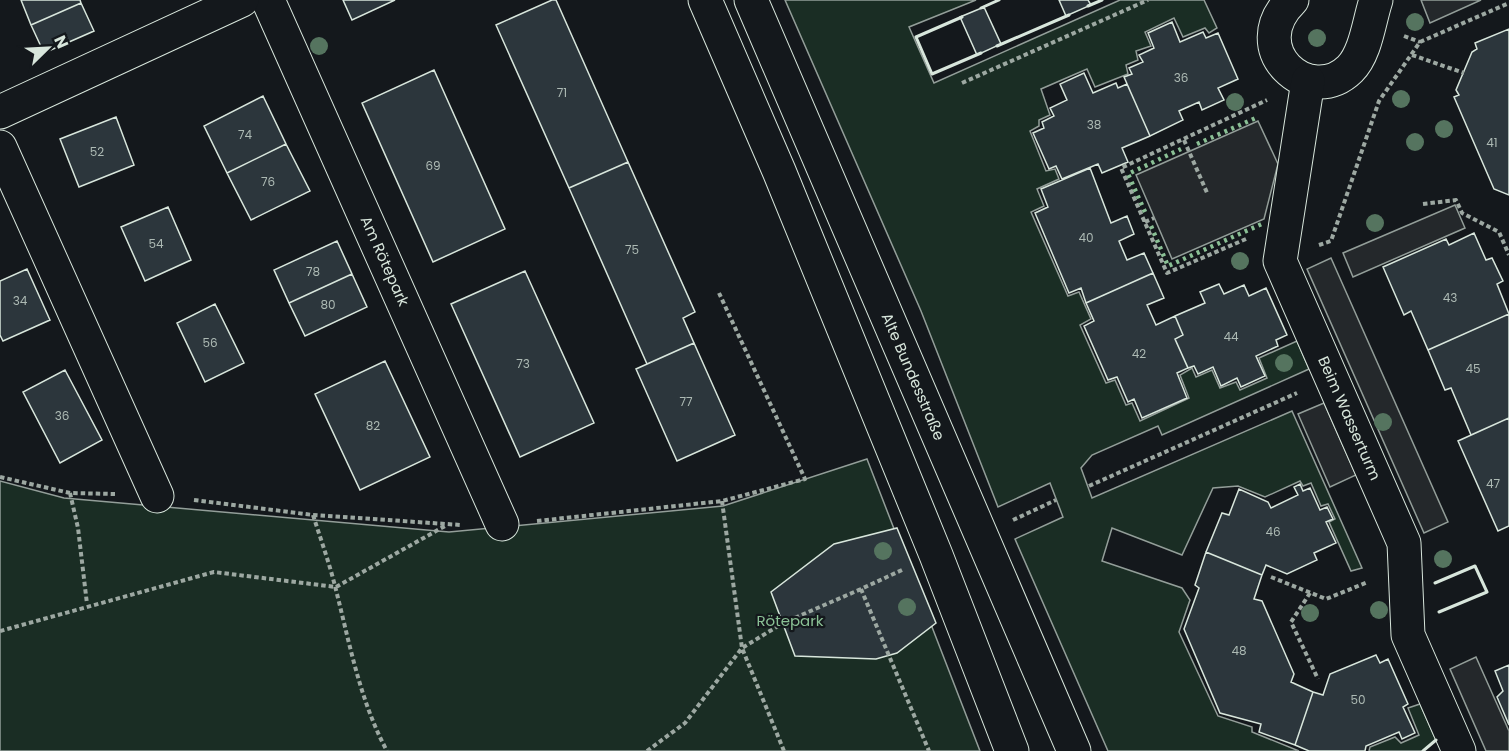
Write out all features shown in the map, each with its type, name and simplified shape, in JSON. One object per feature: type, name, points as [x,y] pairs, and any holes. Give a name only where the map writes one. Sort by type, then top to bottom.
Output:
[{"type":"street","points":[[0,112],[242,0]]},
{"type":"street","name":"Am Rötepark","points":[[268,0],[502,524]]},
{"type":"street","points":[[705,0],[779,171],[936,555],[1012,751]]},
{"type":"street","name":"Alte Bundesstraße","points":[[751,0],[1074,751]]},
{"type":"street","points":[[1278,3],[1275,23],[1276,52],[1283,64],[1294,74],[1308,81],[1324,81],[1338,77],[1350,68],[1359,56],[1376,0]]},
{"type":"street","name":"Beim Wasserturm","points":[[1308,81],[1284,223],[1280,261],[1404,543],[1408,635],[1459,751]]},
{"type":"street","points":[[0,147],[157,496]]},
{"type":"path","points":[[963,83],[1148,0]]},
{"type":"path","points":[[1280,261],[1331,241],[1379,101],[1420,42],[1509,3]]},
{"type":"path","points":[[1412,55],[1464,73]]},
{"type":"path","points":[[1284,223],[1167,273],[1121,168],[1308,81]]},
{"type":"path","points":[[1184,140],[1208,195]]},
{"type":"path","points":[[1423,204],[1456,200],[1462,213],[1499,232],[1509,255]]},
{"type":"path","points":[[1145,222],[1154,218]]},
{"type":"path","points":[[1089,486],[1330,378]]},
{"type":"path","points":[[70,493],[78,528],[87,604]]},
{"type":"path","points":[[1006,523],[1056,500]]},
{"type":"path","points":[[722,501],[742,648],[784,751]]},
{"type":"path","points":[[313,515],[336,587],[356,671],[375,729],[387,751]]},
{"type":"path","points":[[0,630],[87,604],[214,572],[336,587],[445,526]]},
{"type":"path","points":[[1271,577],[1326,599],[1405,567]]},
{"type":"path","points":[[647,751],[685,723],[742,648],[783,622],[908,568]]},
{"type":"path","points":[[861,589],[929,751]]},
{"type":"path","points":[[1310,593],[1291,622],[1318,679]]},
{"type":"green space","points":[[785,0],[976,0],[909,27],[934,83],[1120,0],[1204,0],[1217,28],[1209,33],[1205,28],[1183,37],[1174,18],[1145,32],[1151,46],[1136,51],[1138,60],[1126,65],[1128,74],[1095,87],[1087,69],[1041,89],[1050,115],[1039,120],[1039,126],[1030,131],[1046,171],[1055,169],[1059,179],[1037,189],[1044,206],[1031,212],[1068,296],[1079,292],[1091,319],[1080,325],[1106,383],[1115,380],[1126,405],[1132,403],[1140,421],[1189,398],[1180,375],[1192,368],[1196,377],[1212,370],[1220,388],[1236,382],[1240,390],[1267,378],[1259,358],[1297,341],[1309,369],[1162,435],[1158,426],[1092,455],[1081,468],[1092,498],[1292,411],[1362,568],[1351,571],[1329,522],[1335,519],[1328,504],[1321,506],[1311,483],[1303,486],[1300,481],[1265,497],[1238,486],[1213,488],[1182,555],[1112,528],[1102,561],[1182,588],[1190,600],[1179,632],[1218,716],[1252,727],[1252,732],[1299,751],[1108,751],[1015,539],[1063,517],[1050,483],[998,507],[921,311]]},
{"type":"green space","name":"Rötepark","points":[[867,459],[980,751],[0,751],[0,481],[64,498],[449,532],[723,506]]},
{"type":"green space","points":[[1420,704],[1436,740],[1423,751],[1369,751],[1370,747],[1395,737],[1401,743],[1419,735],[1408,708]]},
{"type":"shaded area","points":[[1421,0],[1481,0],[1430,23]]},
{"type":"shaded area","points":[[1258,121],[1278,164],[1264,219],[1172,259],[1136,175]]},
{"type":"shaded area","points":[[1455,205],[1465,228],[1353,277],[1343,253]]},
{"type":"shaded area","points":[[1331,258],[1448,522],[1424,533],[1307,269]]},
{"type":"shaded area","points":[[1324,403],[1356,475],[1330,487],[1298,414]]},
{"type":"shaded area","points":[[1476,657],[1509,731],[1509,751],[1486,751],[1450,669]]},
{"type":"building","points":[[21,0],[80,0],[81,3],[31,25]]},
{"type":"building","points":[[343,0],[395,0],[352,20]]},
{"type":"building","points":[[556,0],[628,162],[569,188],[496,25]]},
{"type":"building","points":[[1059,0],[1088,0],[1091,5],[1066,16]]},
{"type":"building","points":[[81,3],[94,31],[44,53],[31,25]]},
{"type":"building","points":[[984,7],[1001,44],[977,55],[960,17]]},
{"type":"building","points":[[1172,22],[1180,42],[1203,32],[1206,38],[1218,33],[1238,79],[1218,88],[1224,100],[1202,110],[1199,102],[1179,111],[1183,120],[1150,136],[1124,77],[1132,74],[1129,68],[1143,62],[1139,55],[1154,48],[1148,33]]},
{"type":"building","points":[[1509,29],[1509,195],[1494,189],[1454,97],[1459,95],[1456,90],[1472,52],[1477,49],[1475,43]]},
{"type":"building","points":[[434,70],[505,229],[433,262],[362,103]]},
{"type":"building","points":[[1084,73],[1093,93],[1116,83],[1118,88],[1127,84],[1150,136],[1122,148],[1128,162],[1102,173],[1098,164],[1062,179],[1056,166],[1049,169],[1033,133],[1044,128],[1042,122],[1054,116],[1050,108],[1067,100],[1060,84]]},
{"type":"building","points":[[263,96],[286,144],[227,173],[204,126]]},
{"type":"building","points":[[116,117],[134,165],[79,187],[60,139]]},
{"type":"building","points":[[286,144],[310,191],[251,220],[227,173]]},
{"type":"building","points":[[628,162],[695,312],[683,318],[694,343],[647,364],[569,188]]},
{"type":"building","points":[[1090,168],[1111,223],[1127,216],[1134,234],[1119,241],[1127,260],[1144,253],[1153,273],[1086,303],[1081,288],[1069,293],[1035,213],[1048,207],[1041,189]]},
{"type":"building","points":[[168,207],[191,260],[145,281],[121,227]]},
{"type":"building","points":[[1474,233],[1486,260],[1492,258],[1503,281],[1497,284],[1509,314],[1428,350],[1411,311],[1404,315],[1383,267],[1446,239],[1449,245]]},
{"type":"building","points":[[337,241],[352,274],[289,303],[274,270]]},
{"type":"building","points":[[27,269],[50,320],[3,341],[0,335],[0,281]]},
{"type":"building","points":[[525,271],[594,423],[520,457],[451,304]]},
{"type":"building","points":[[1153,273],[1164,298],[1147,305],[1156,325],[1175,316],[1183,335],[1175,339],[1188,368],[1177,373],[1187,398],[1142,418],[1134,399],[1128,402],[1117,377],[1108,380],[1084,326],[1094,321],[1086,303]]},
{"type":"building","points":[[352,274],[367,307],[305,336],[289,303]]},
{"type":"building","points":[[1219,284],[1224,294],[1244,285],[1249,296],[1266,288],[1287,335],[1276,340],[1278,346],[1256,356],[1265,376],[1241,387],[1237,378],[1221,386],[1213,367],[1198,374],[1194,366],[1188,368],[1175,339],[1183,335],[1175,316],[1205,303],[1200,292]]},
{"type":"building","points":[[215,304],[244,363],[205,382],[177,323]]},
{"type":"building","points":[[1509,314],[1509,418],[1471,435],[1451,388],[1445,390],[1428,350]]},
{"type":"building","points":[[694,343],[735,435],[677,461],[636,369]]},
{"type":"building","points":[[385,361],[430,457],[360,490],[315,394]]},
{"type":"building","points":[[65,370],[102,440],[60,463],[23,392]]},
{"type":"building","points":[[1509,418],[1509,526],[1498,531],[1458,441]]},
{"type":"building","points":[[1300,484],[1303,491],[1310,488],[1320,510],[1327,507],[1333,519],[1326,522],[1336,543],[1314,553],[1317,560],[1287,574],[1266,565],[1262,575],[1206,552],[1222,513],[1229,515],[1239,489],[1268,502],[1271,508],[1298,495],[1294,487]]},
{"type":"building","points":[[897,528],[936,623],[897,653],[876,659],[795,656],[771,592],[834,544]]},
{"type":"building","points":[[1206,552],[1262,575],[1254,599],[1262,601],[1294,674],[1291,682],[1313,692],[1295,745],[1259,732],[1261,724],[1220,713],[1184,629],[1199,588],[1195,585]]},
{"type":"building","points":[[1376,655],[1380,663],[1388,659],[1408,704],[1403,707],[1415,733],[1402,739],[1399,732],[1366,746],[1365,751],[1309,751],[1295,745],[1313,692],[1323,695],[1330,674]]},
{"type":"building","points":[[1509,665],[1509,725],[1497,697],[1503,691],[1495,671]]},
{"type":"hedge","points":[[1197,144],[1258,117]]},
{"type":"hedge","points":[[1145,212],[1128,174],[1181,149]]},
{"type":"hedge","points":[[1151,226],[1168,266],[1264,223]]},
{"type":"wall","points":[[981,8],[999,0]]},
{"type":"wall","points":[[1088,6],[1102,0]]},
{"type":"wall","points":[[997,46],[1069,15]]},
{"type":"wall","points":[[962,17],[916,37],[932,74],[981,53]]},
{"type":"wall","points":[[1435,583],[1475,566],[1487,592],[1439,612]]},
{"type":"wall","points":[[1423,751],[1436,740]]}]
